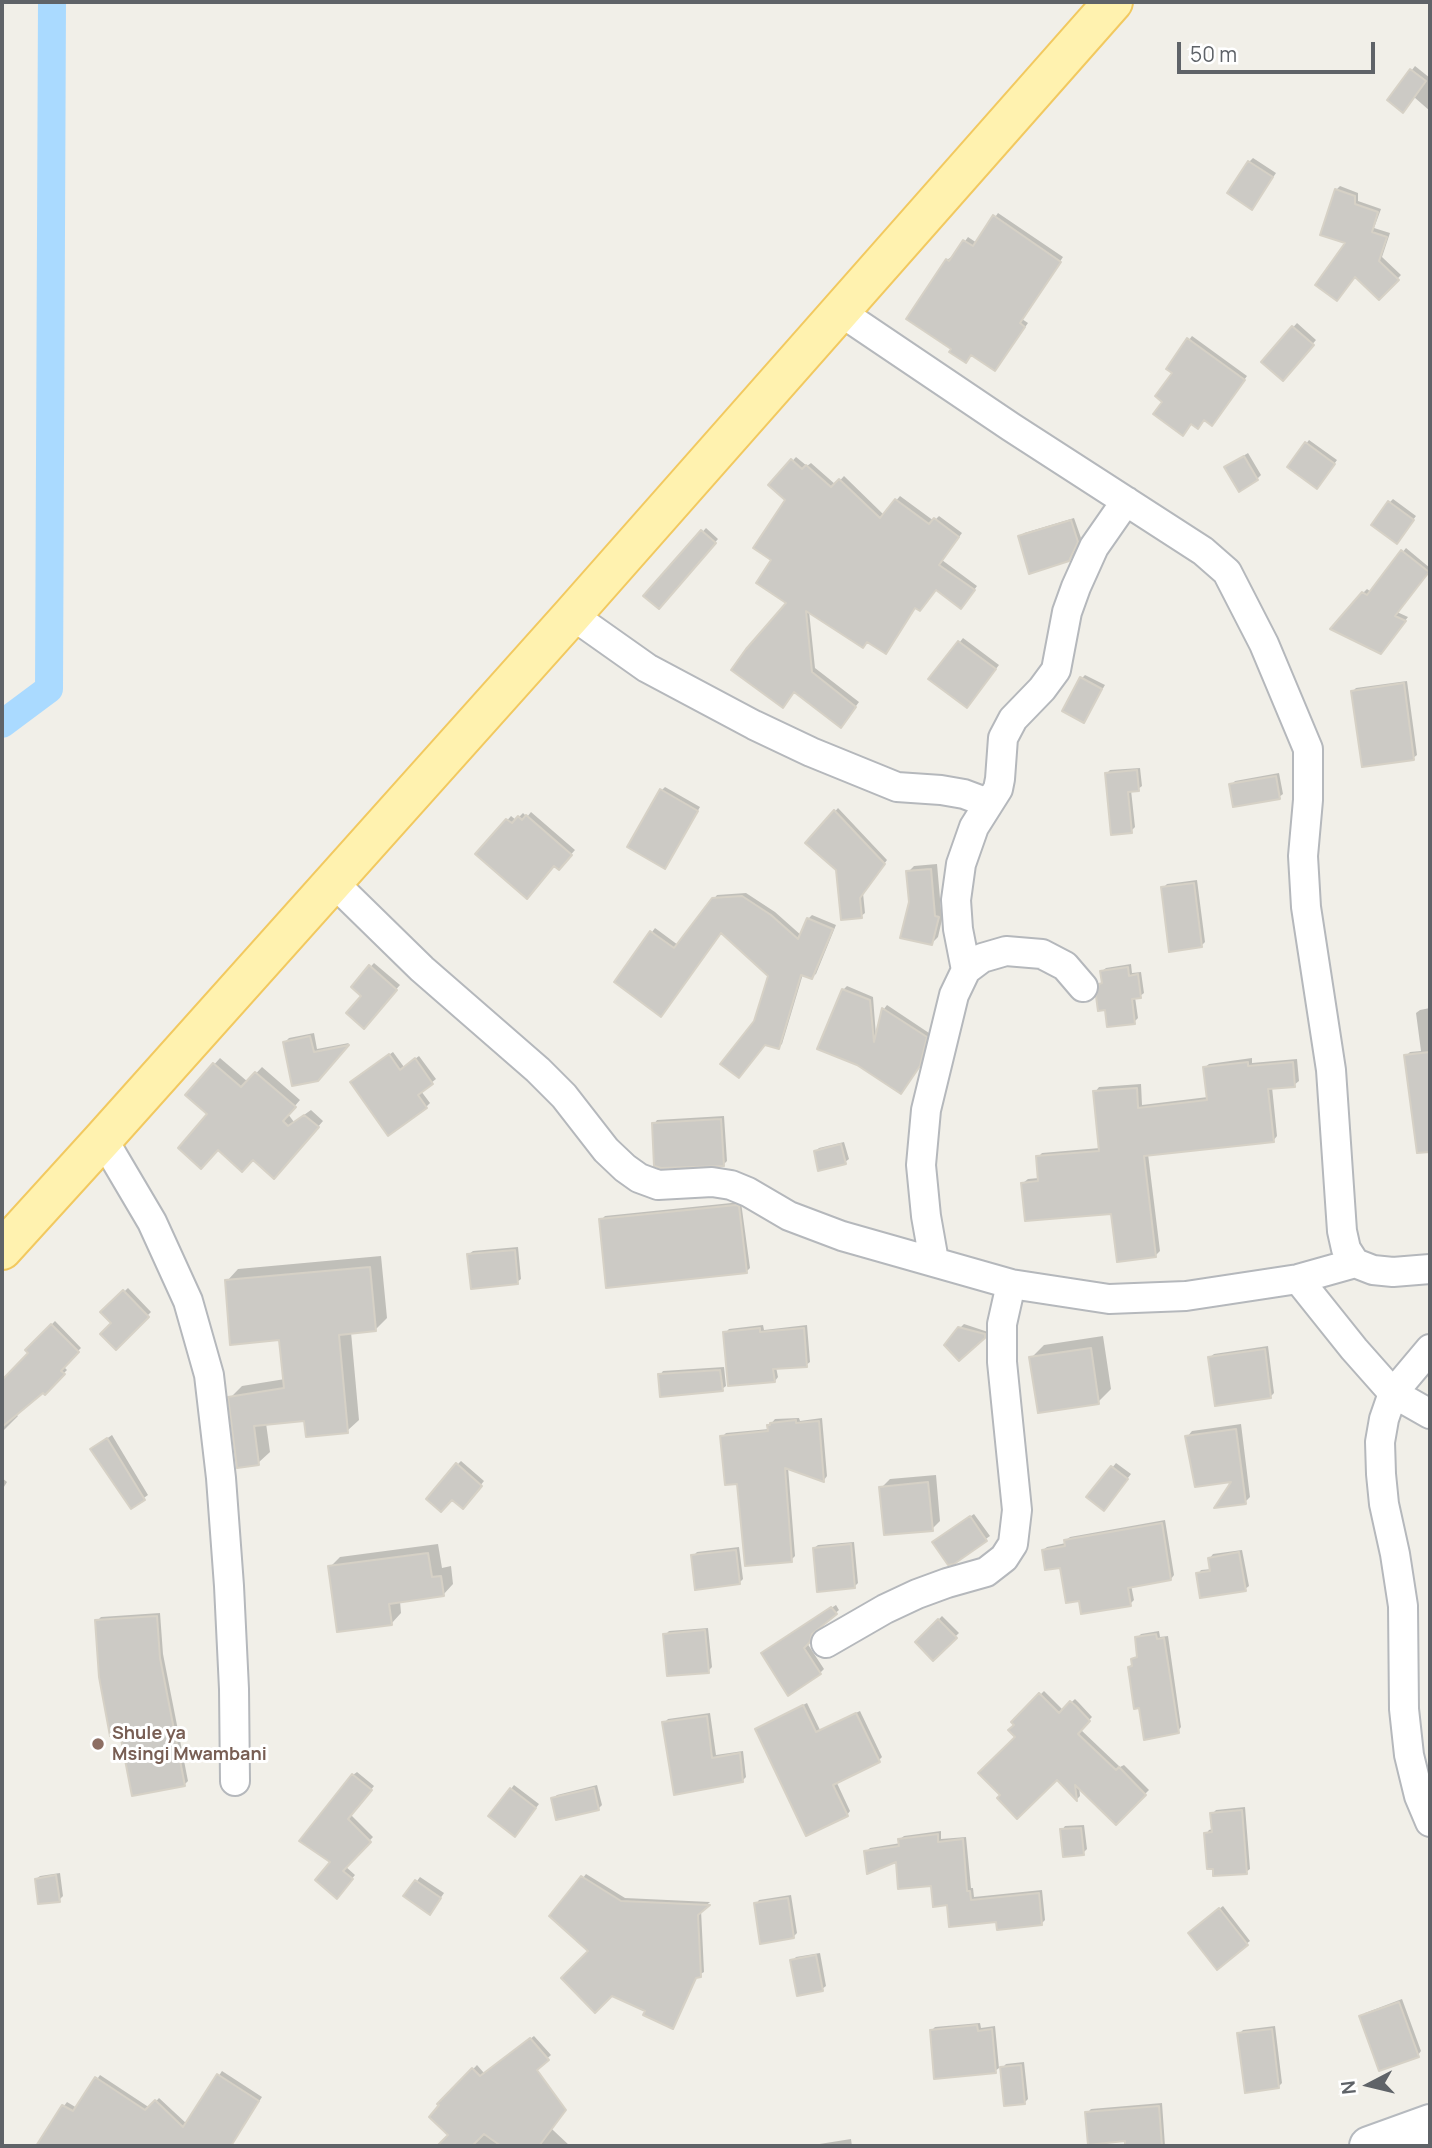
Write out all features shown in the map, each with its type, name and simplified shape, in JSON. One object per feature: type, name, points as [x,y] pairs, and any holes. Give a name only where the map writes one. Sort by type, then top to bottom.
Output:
[{"type":"main road","points":[[2,1250],[572,615],[1113,2]]},
{"type":"street","points":[[839,312],[1203,551],[1227,572],[1264,643],[1308,748],[1308,800],[1303,856],[1306,907],[1331,1069],[1342,1231],[1346,1249],[1355,1263],[1373,1270],[1393,1272],[1430,1269]]},
{"type":"street","points":[[966,970],[958,929],[956,900],[961,864],[974,827],[998,789],[1003,738],[1013,719],[1056,670],[1067,612],[1076,587],[1094,547],[1125,501]]},
{"type":"street","points":[[572,615],[647,668],[811,752],[897,787],[964,794],[988,803]]},
{"type":"street","points":[[333,882],[422,969],[538,1070],[564,1096],[606,1150],[625,1168],[639,1178],[657,1185],[712,1182],[731,1185],[800,1220],[842,1236],[1011,1284],[1109,1299],[1186,1296],[1298,1279],[1355,1263]]},
{"type":"street","points":[[934,1261],[921,1165],[926,1110],[954,995],[966,970],[982,958],[1006,951],[1042,954],[1065,966],[1083,987]]},
{"type":"street","points":[[103,1139],[152,1222],[188,1301],[209,1375],[221,1478],[229,1586],[235,1781]]},
{"type":"street","points":[[1298,1279],[1353,1349],[1393,1393],[1430,1414]]},
{"type":"street","points":[[826,1643],[917,1594],[986,1572],[1004,1559],[1013,1545],[1017,1510],[1002,1362],[1002,1324],[1011,1284]]},
{"type":"street","points":[[1430,1349],[1393,1393],[1380,1442],[1384,1504],[1403,1606],[1404,1709],[1409,1755],[1419,1796],[1430,1822]]},
{"type":"street","points":[[1369,2146],[1430,2124]]},
{"type":"building","points":[[1410,69],[1426,81],[1403,113],[1387,100]]},
{"type":"building","points":[[1248,161],[1273,177],[1252,210],[1227,193]]},
{"type":"building","points":[[1335,189],[1355,196],[1355,204],[1378,212],[1372,232],[1387,237],[1379,261],[1399,280],[1379,300],[1355,277],[1337,301],[1315,285],[1345,243],[1320,235]]},
{"type":"building","points":[[993,215],[1061,262],[1020,323],[1025,327],[995,371],[971,355],[966,363],[949,352],[951,349],[906,319],[946,259],[949,261],[963,240],[973,246]]},
{"type":"building","points":[[1292,326],[1314,345],[1283,381],[1261,362]]},
{"type":"building","points":[[1187,338],[1245,380],[1212,426],[1204,420],[1198,429],[1191,424],[1183,436],[1153,414],[1162,402],[1155,396],[1172,373],[1166,369]]},
{"type":"building","points":[[1305,442],[1335,464],[1317,489],[1287,467]]},
{"type":"building","points":[[1244,456],[1258,480],[1239,492],[1224,467]]},
{"type":"building","points":[[791,459],[802,469],[806,465],[831,487],[839,479],[880,518],[895,499],[929,524],[934,518],[959,537],[939,565],[975,590],[961,609],[936,590],[920,611],[915,608],[886,654],[867,642],[863,648],[806,611],[812,672],[856,707],[841,728],[794,692],[783,708],[731,670],[786,603],[756,583],[771,560],[753,548],[785,500],[768,485]]},
{"type":"building","points":[[1388,501],[1414,520],[1397,544],[1371,525]]},
{"type":"building","points":[[1071,520],[1078,542],[1069,561],[1029,574],[1018,536]]},
{"type":"building","points":[[701,530],[716,543],[659,609],[643,596]]},
{"type":"building","points":[[1401,550],[1429,572],[1395,616],[1406,621],[1381,654],[1330,629],[1362,592],[1367,595]]},
{"type":"building","points":[[958,641],[996,669],[967,708],[928,679]]},
{"type":"building","points":[[1080,677],[1102,689],[1084,723],[1062,711]]},
{"type":"building","points":[[1404,683],[1414,760],[1362,767],[1351,691]]},
{"type":"building","points":[[1137,770],[1139,791],[1128,792],[1132,833],[1111,835],[1105,773]]},
{"type":"building","points":[[1276,776],[1280,799],[1233,807],[1229,784]]},
{"type":"building","points":[[660,789],[698,811],[665,869],[627,847]]},
{"type":"building","points":[[834,810],[885,864],[860,898],[862,918],[841,920],[836,870],[805,843]]},
{"type":"building","points":[[526,815],[572,855],[559,870],[554,866],[527,899],[475,854],[506,819],[512,823],[518,816],[522,820]]},
{"type":"building","points":[[931,869],[935,916],[939,917],[932,945],[900,938],[909,902],[906,871]]},
{"type":"building","points":[[1194,883],[1202,947],[1169,952],[1161,887]]},
{"type":"building","points":[[742,896],[771,915],[798,939],[807,918],[833,929],[812,979],[801,975],[779,1049],[765,1045],[739,1078],[720,1064],[754,1021],[768,976],[721,933],[661,1017],[614,982],[650,931],[674,948],[712,898]]},
{"type":"building","points":[[369,965],[397,990],[364,1029],[346,1013],[361,996],[351,987]]},
{"type":"building","points":[[1128,967],[1129,976],[1138,974],[1141,998],[1132,999],[1135,1024],[1107,1027],[1105,1010],[1098,1011],[1096,996],[1099,984],[1102,983],[1100,971]]},
{"type":"building","points":[[842,989],[870,1000],[874,1042],[882,1008],[927,1037],[920,1066],[901,1094],[857,1065],[817,1049]]},
{"type":"building","points":[[310,1036],[314,1052],[349,1045],[318,1081],[292,1086],[283,1042]]},
{"type":"building","points":[[1430,1052],[1430,1152],[1417,1153],[1404,1055]]},
{"type":"building","points":[[389,1054],[400,1070],[415,1058],[433,1084],[418,1095],[427,1108],[388,1136],[350,1082]]},
{"type":"building","points":[[1248,1062],[1248,1066],[1293,1062],[1295,1087],[1268,1089],[1274,1142],[1144,1156],[1156,1257],[1117,1262],[1111,1214],[1025,1221],[1021,1183],[1038,1181],[1036,1156],[1099,1151],[1093,1091],[1137,1088],[1138,1108],[1207,1100],[1203,1067]]},
{"type":"building","points":[[213,1063],[241,1087],[255,1072],[296,1107],[283,1121],[288,1126],[304,1115],[319,1127],[274,1179],[253,1160],[242,1172],[218,1150],[201,1169],[178,1148],[207,1114],[185,1095]]},
{"type":"building","points":[[721,1119],[724,1166],[654,1166],[652,1123]]},
{"type":"building","points":[[841,1144],[846,1164],[818,1171],[814,1151]]},
{"type":"building","points":[[739,1206],[747,1273],[606,1288],[599,1219]]},
{"type":"building","points":[[515,1250],[518,1284],[471,1289],[467,1254]]},
{"type":"building","points":[[370,1267],[376,1331],[339,1335],[348,1433],[306,1437],[304,1421],[254,1426],[259,1465],[237,1468],[228,1397],[284,1388],[279,1340],[230,1345],[225,1280]]},
{"type":"building","points":[[123,1290],[149,1317],[116,1350],[100,1334],[111,1323],[100,1312]]},
{"type":"building","points":[[51,1324],[79,1352],[61,1371],[65,1374],[45,1395],[43,1393],[2,1427],[2,1380],[28,1353],[25,1350]]},
{"type":"building","points":[[958,1327],[985,1334],[985,1338],[959,1361],[944,1345]]},
{"type":"building","points":[[760,1328],[760,1332],[804,1328],[807,1367],[773,1369],[775,1382],[728,1386],[723,1332]]},
{"type":"building","points":[[1091,1348],[1099,1404],[1038,1413],[1029,1357]]},
{"type":"building","points":[[1265,1349],[1271,1398],[1215,1406],[1208,1357]]},
{"type":"building","points":[[720,1370],[723,1391],[660,1397],[658,1374]]},
{"type":"building","points":[[796,1420],[796,1423],[819,1421],[824,1482],[785,1468],[792,1562],[745,1566],[737,1484],[725,1485],[720,1436],[768,1431],[767,1425],[770,1423]]},
{"type":"building","points":[[1236,1429],[1246,1504],[1214,1508],[1231,1482],[1195,1487],[1185,1436]]},
{"type":"building","points":[[107,1438],[145,1500],[131,1509],[90,1449]]},
{"type":"building","points":[[456,1463],[482,1486],[463,1509],[452,1500],[441,1512],[426,1499]]},
{"type":"building","points":[[1111,1466],[1128,1479],[1104,1511],[1086,1497]]},
{"type":"building","points":[[928,1482],[933,1531],[884,1535],[879,1487]]},
{"type":"building","points":[[970,1516],[987,1541],[954,1564],[948,1565],[932,1542]]},
{"type":"building","points":[[1162,1523],[1171,1580],[1128,1588],[1131,1606],[1081,1614],[1079,1601],[1066,1603],[1060,1568],[1045,1570],[1042,1550],[1065,1546],[1064,1540]]},
{"type":"building","points":[[851,1544],[855,1588],[817,1592],[813,1548]]},
{"type":"building","points":[[736,1550],[740,1584],[695,1590],[691,1555]]},
{"type":"building","points":[[1239,1552],[1246,1591],[1200,1598],[1196,1573],[1210,1571],[1208,1558]]},
{"type":"building","points":[[428,1553],[432,1577],[441,1576],[444,1596],[389,1604],[392,1625],[337,1632],[328,1566]]},
{"type":"building","points":[[831,1607],[837,1614],[812,1634],[810,1642],[804,1648],[821,1674],[788,1696],[761,1653]]},
{"type":"building","points":[[157,1616],[160,1658],[185,1786],[132,1796],[120,1734],[110,1736],[99,1677],[95,1620]]},
{"type":"building","points":[[938,1619],[957,1638],[933,1661],[915,1642]]},
{"type":"building","points":[[705,1630],[709,1673],[667,1676],[663,1634]]},
{"type":"building","points":[[1156,1634],[1157,1639],[1164,1638],[1179,1733],[1144,1740],[1139,1708],[1134,1709],[1128,1667],[1132,1666],[1131,1659],[1137,1657],[1135,1637]]},
{"type":"building","points":[[1039,1693],[1059,1713],[1070,1701],[1076,1706],[1090,1721],[1078,1734],[1116,1770],[1119,1767],[1146,1795],[1116,1825],[1075,1785],[1077,1801],[1057,1780],[1017,1819],[997,1798],[1000,1795],[978,1773],[1015,1737],[1008,1730],[1014,1725],[1011,1722]]},
{"type":"building","points":[[803,1705],[816,1732],[856,1713],[880,1762],[833,1785],[848,1816],[806,1836],[755,1729]]},
{"type":"building","points":[[707,1716],[712,1758],[740,1753],[743,1782],[674,1795],[662,1722]]},
{"type":"building","points":[[352,1774],[372,1790],[348,1819],[371,1842],[343,1871],[353,1879],[337,1899],[315,1880],[330,1862],[299,1841]]},
{"type":"building","points":[[510,1788],[536,1808],[515,1837],[488,1816]]},
{"type":"building","points":[[594,1788],[599,1810],[556,1820],[551,1798]]},
{"type":"building","points":[[1242,1810],[1247,1874],[1213,1876],[1213,1869],[1207,1869],[1204,1833],[1212,1832],[1210,1813]]},
{"type":"building","points":[[1081,1828],[1084,1855],[1063,1857],[1060,1829]]},
{"type":"building","points":[[938,1834],[938,1842],[963,1839],[967,1891],[970,1891],[971,1900],[1039,1893],[1042,1925],[997,1930],[996,1922],[949,1927],[947,1905],[933,1907],[931,1886],[898,1889],[896,1862],[867,1874],[864,1851],[899,1846],[898,1839]]},
{"type":"building","points":[[56,1875],[60,1902],[38,1904],[35,1879]]},
{"type":"building","points":[[581,1876],[621,1901],[710,1905],[698,1915],[701,1977],[696,1978],[673,2029],[643,2015],[645,2011],[612,1996],[595,2013],[561,1978],[588,1951],[549,1916]]},
{"type":"building","points":[[415,1880],[441,1898],[430,1915],[403,1896]]},
{"type":"building","points":[[788,1898],[794,1938],[760,1944],[754,1903]]},
{"type":"building","points":[[1219,1908],[1248,1945],[1217,1970],[1188,1933]]},
{"type":"building","points":[[816,1955],[823,1991],[797,1996],[790,1960]]},
{"type":"building","points":[[1399,2002],[1419,2057],[1379,2071],[1359,2016]]},
{"type":"building","points":[[977,2025],[978,2031],[992,2029],[996,2073],[934,2079],[930,2030]]},
{"type":"building","points":[[1272,2029],[1279,2088],[1245,2093],[1237,2033]]},
{"type":"building","points":[[530,2038],[549,2060],[537,2070],[566,2110],[539,2146],[501,2146],[484,2134],[472,2146],[437,2146],[448,2135],[429,2117],[439,2105],[437,2104],[472,2068],[480,2076]]},
{"type":"building","points":[[1021,2065],[1025,2104],[1004,2106],[1000,2067]]},
{"type":"building","points":[[217,2074],[259,2101],[231,2146],[36,2146],[62,2105],[73,2111],[95,2077],[145,2110],[155,2100],[183,2127]]},
{"type":"building","points":[[1159,2106],[1162,2146],[1125,2146],[1125,2141],[1088,2145],[1085,2112]]},
{"type":"waterway","points":[[2,724],[49,689],[52,2]]},
{"type":"place","name":"Shule ya Msingi Mwambani","points":[[98,1744]]}]
